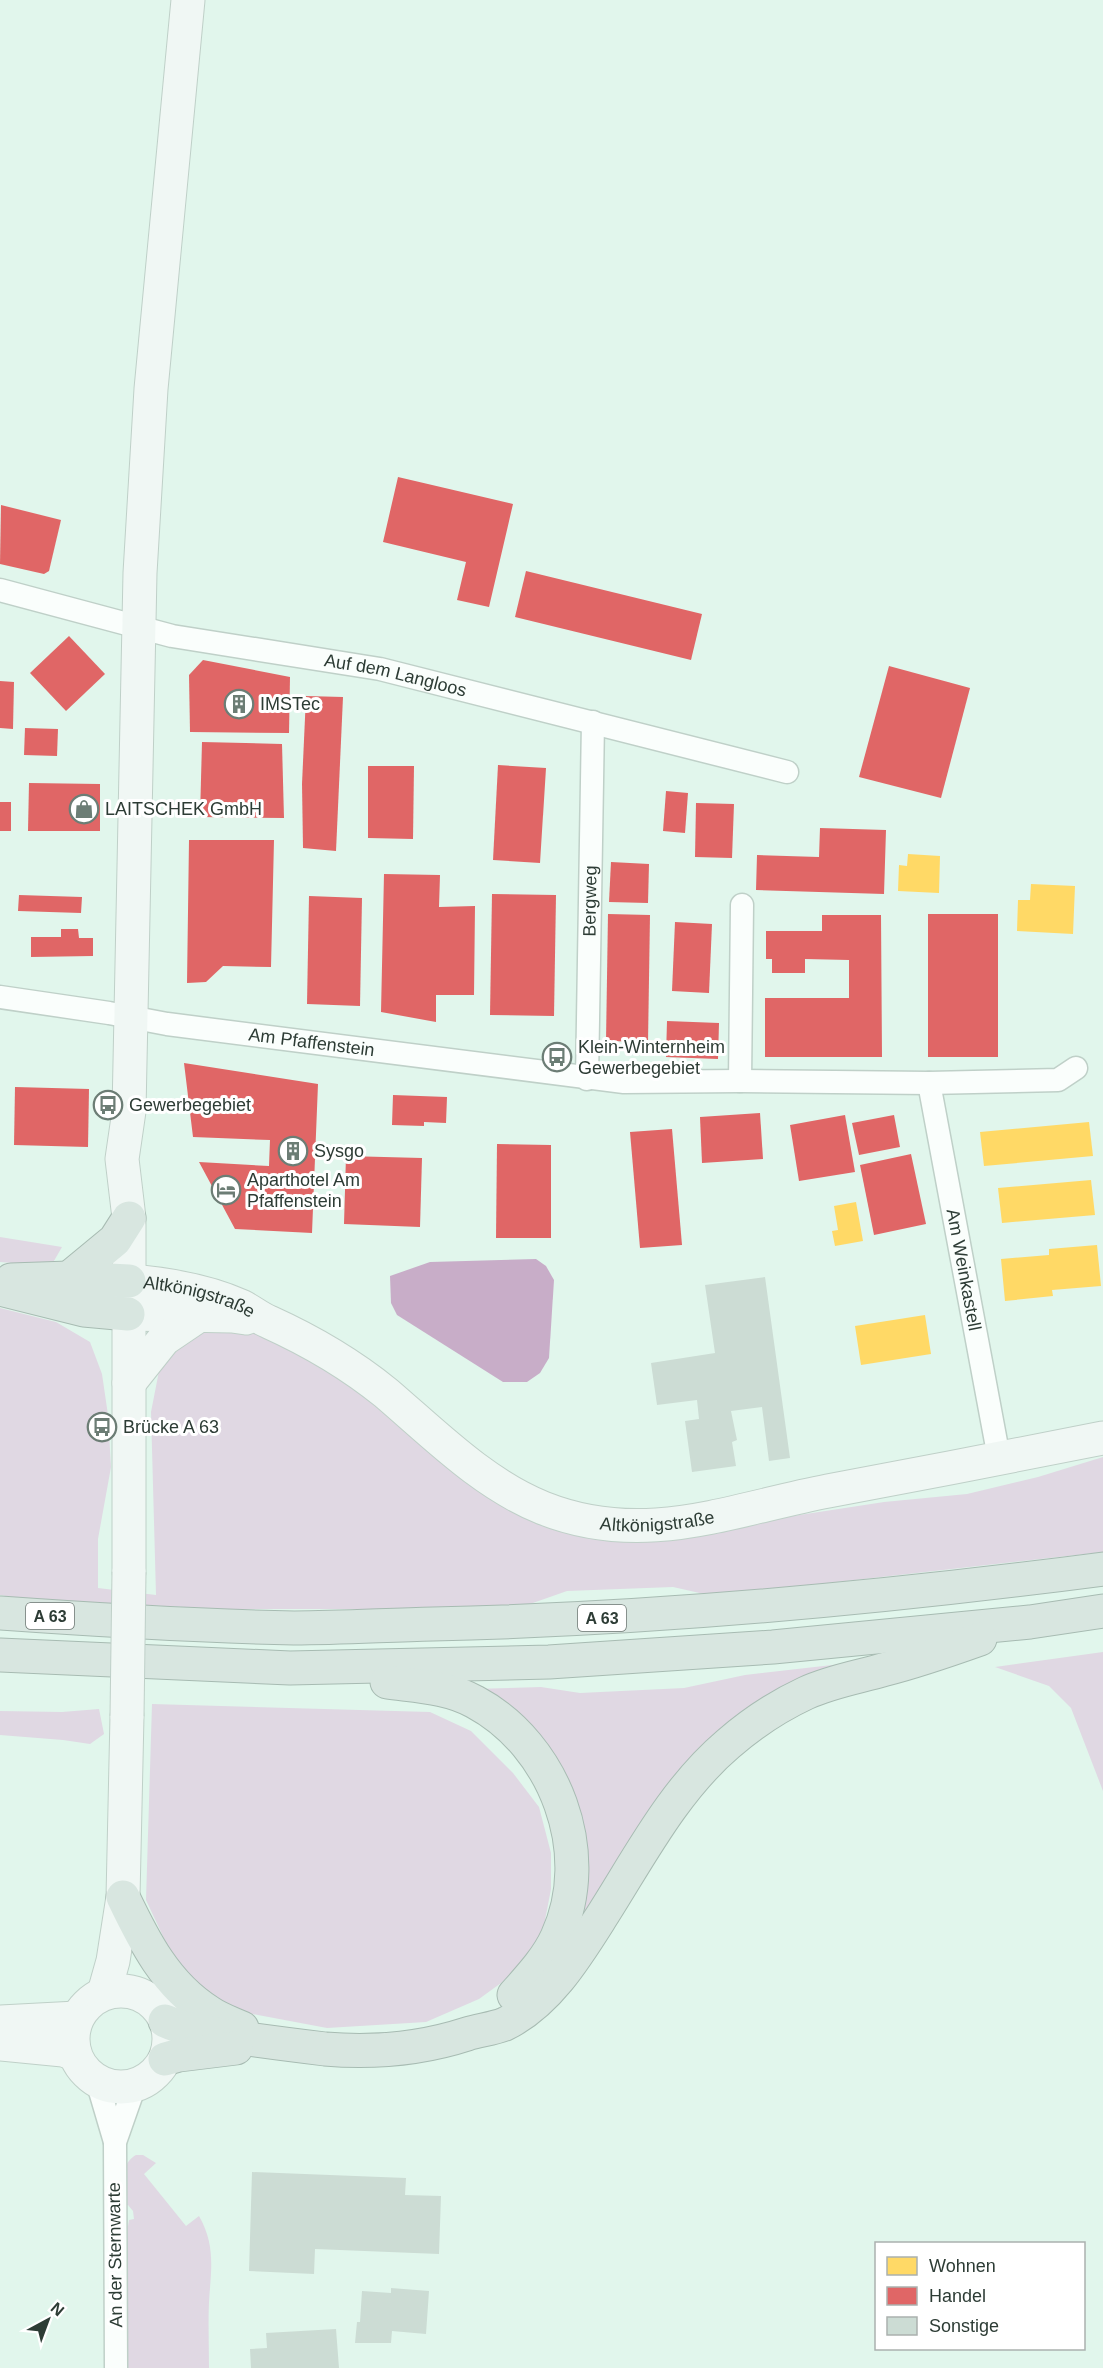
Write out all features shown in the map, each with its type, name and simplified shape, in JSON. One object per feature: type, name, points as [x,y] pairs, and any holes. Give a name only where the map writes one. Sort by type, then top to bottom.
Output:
[{"type":"highway","points":[[69,1278],[115,1240],[129,1218]]},
{"type":"highway","points":[[0,1281],[69,1278],[129,1281]]},
{"type":"highway","points":[[0,1289],[84,1310],[129,1314]]},
{"type":"highway","name":"A 63","points":[[0,1613],[99,1620],[296,1628],[546,1622],[776,1606],[1103,1569]]},
{"type":"highway","name":"A 63","points":[[0,1656],[290,1668],[549,1662],[773,1647],[1030,1622],[1103,1611]]},
{"type":"highway","points":[[165,2021],[180,2028],[277,2044],[352,2051],[393,2049],[444,2041],[503,2025],[543,1995],[563,1973],[588,1938],[662,1820],[695,1778],[726,1745],[761,1718],[806,1693],[847,1678],[929,1657],[1030,1622]]},
{"type":"highway","points":[[290,1668],[439,1689],[473,1701],[501,1718],[519,1734],[548,1772],[563,1810],[569,1844],[572,1871],[565,1917],[557,1939],[542,1963],[480,2030]]},
{"type":"highway","points":[[123,1897],[144,1940],[161,1966],[187,1996],[210,2013],[277,2044]]},
{"type":"highway","points":[[165,2059],[179,2055],[277,2044]]},
{"type":"main road","points":[[104,1993],[113,1961],[123,1897],[129,1572],[129,1218],[123,1159],[129,1111],[138,627],[150,389],[188,0]]},
{"type":"main road","name":"Altkönigstraße","points":[[129,1281],[175,1285],[244,1307],[266,1321],[305,1338],[331,1353],[383,1391],[501,1485],[544,1508],[578,1519],[612,1525],[643,1527],[674,1524],[739,1512],[819,1493],[1103,1438]]},
{"type":"main road","name":"Altkönigstraße","points":[[129,1314],[232,1316],[266,1321]]},
{"type":"main road","points":[[129,1383],[164,1339],[198,1316]]},
{"type":"main road","points":[[123,1897],[140,1994]]},
{"type":"main road","points":[[122,1990],[140,1994],[156,2005],[165,2021],[169,2040],[165,2059],[153,2075],[135,2085],[116,2087],[98,2081],[84,2070],[75,2054],[72,2036],[77,2018],[88,2003],[104,1993],[122,1990]]},
{"type":"main road","points":[[0,2022],[77,2018]]},
{"type":"main road","points":[[0,2044],[63,2050],[75,2054]]},
{"type":"street","name":"Auf dem Langloos","points":[[0,591],[172,636],[380,669],[787,772]]},
{"type":"street","name":"Bergweg","points":[[587,1079],[593,722]]},
{"type":"street","points":[[742,904],[740,1081],[929,1083],[1058,1080],[1076,1068]]},
{"type":"street","name":"Am Pfaffenstein","points":[[0,997],[286,1041],[587,1079],[624,1082],[740,1081]]},
{"type":"street","name":"Am Weinkastell","points":[[929,1083],[986,1460]]},
{"type":"street","name":"An der Sternwarte","points":[[98,2081],[115,2142]]},
{"type":"street","name":"An der Sternwarte","points":[[117,2368],[115,2142],[135,2085]]},
{"type":"shaded area","points":[[0,1237],[62,1247],[51,1266],[0,1262]]},
{"type":"shaded area","points":[[536,1259],[546,1266],[554,1280],[549,1358],[540,1373],[527,1382],[503,1382],[397,1315],[391,1303],[390,1276],[430,1262]]},
{"type":"shaded area","points":[[0,1308],[56,1322],[90,1342],[102,1374],[108,1415],[111,1467],[98,1539],[98,1588],[156,1595],[151,1412],[159,1371],[179,1346],[202,1332],[263,1331],[346,1377],[478,1480],[670,1535],[884,1502],[967,1494],[1038,1477],[1103,1457],[1103,1552],[713,1596],[673,1587],[567,1591],[530,1604],[412,1609],[224,1609],[25,1599],[0,1595]]},
{"type":"shaded area","points":[[1103,1652],[1103,1791],[1071,1708],[1049,1686],[995,1667]]},
{"type":"shaded area","points":[[841,1664],[752,1716],[577,1941],[581,1842],[472,1689],[541,1687],[580,1693],[684,1688],[745,1675]]},
{"type":"shaded area","points":[[152,1704],[430,1712],[471,1731],[513,1773],[539,1807],[551,1853],[551,1889],[542,1936],[516,1972],[479,1999],[426,2022],[327,2028],[242,2012],[200,1989],[168,1947],[146,1900]]},
{"type":"shaded area","points":[[99,1709],[104,1734],[90,1744],[0,1735],[0,1711],[62,1712]]},
{"type":"shaded area","points":[[136,2155],[143,2155],[156,2163],[144,2174],[186,2226],[199,2216],[208,2237],[211,2258],[209,2368],[128,2368],[123,2228],[128,2226],[129,2220],[134,2219],[133,2211],[128,2205],[123,2205],[123,2184],[127,2164]]},
{"type":"building: Wohnen","points":[[908,854],[940,856],[939,893],[898,891],[899,865],[907,866]]},
{"type":"building: Wohnen","points":[[1031,884],[1075,886],[1073,934],[1017,931],[1018,900],[1030,900]]},
{"type":"building: Wohnen","points":[[1089,1122],[1093,1156],[984,1166],[980,1132]]},
{"type":"building: Wohnen","points":[[1091,1180],[1095,1215],[1002,1223],[998,1188]]},
{"type":"building: Wohnen","points":[[856,1202],[863,1241],[835,1246],[832,1231],[838,1230],[834,1206]]},
{"type":"building: Wohnen","points":[[1097,1245],[1101,1286],[1052,1290],[1053,1296],[1005,1301],[1001,1259],[1049,1255],[1049,1249]]},
{"type":"building: Wohnen","points":[[925,1315],[931,1354],[861,1365],[855,1326]]},
{"type":"building: Handel","points":[[398,477],[513,504],[489,607],[457,600],[466,562],[383,542]]},
{"type":"building: Handel","points":[[1,505],[61,520],[49,571],[44,574],[0,564]]},
{"type":"building: Handel","points":[[526,571],[702,614],[691,660],[515,617]]},
{"type":"building: Handel","points":[[69,636],[105,674],[66,711],[30,673]]},
{"type":"building: Handel","name":"IMSTec","points":[[203,660],[290,677],[289,733],[190,732],[189,675]]},
{"type":"building: Handel","points":[[889,666],[970,688],[941,798],[859,777]]},
{"type":"building: Handel","points":[[0,681],[14,682],[13,729],[0,728]]},
{"type":"building: Handel","points":[[306,696],[343,697],[336,851],[303,848],[302,784]]},
{"type":"building: Handel","points":[[25,728],[58,729],[57,756],[24,755]]},
{"type":"building: Handel","points":[[202,742],[282,744],[284,818],[200,817]]},
{"type":"building: Handel","points":[[498,765],[546,768],[540,863],[493,860]]},
{"type":"building: Handel","points":[[368,766],[414,766],[413,839],[368,838]]},
{"type":"building: Handel","points":[[29,783],[100,784],[100,831],[28,831]]},
{"type":"building: Handel","points":[[666,791],[688,793],[685,833],[663,831]]},
{"type":"building: Handel","points":[[0,802],[11,802],[11,831],[0,831]]},
{"type":"building: Handel","points":[[696,803],[734,804],[732,858],[695,857]]},
{"type":"building: Handel","points":[[820,828],[886,830],[884,894],[756,890],[757,855],[819,857]]},
{"type":"building: Handel","points":[[189,840],[274,840],[271,967],[223,966],[206,982],[187,983]]},
{"type":"building: Handel","points":[[611,862],[649,864],[648,903],[609,902]]},
{"type":"building: Handel","points":[[384,874],[440,875],[439,907],[475,906],[474,995],[436,995],[436,1022],[381,1012]]},
{"type":"building: Handel","points":[[492,894],[556,895],[554,1016],[490,1015]]},
{"type":"building: Handel","points":[[19,895],[82,897],[81,913],[18,911]]},
{"type":"building: Handel","points":[[309,896],[362,898],[360,1006],[307,1004]]},
{"type":"building: Handel","points":[[608,914],[650,915],[648,1042],[606,1041]]},
{"type":"building: Handel","points":[[928,914],[998,914],[998,1057],[928,1057]]},
{"type":"building: Handel","points":[[822,915],[881,915],[882,1057],[765,1057],[765,998],[849,998],[849,960],[805,959],[805,973],[772,973],[772,959],[766,959],[766,931],[822,931]]},
{"type":"building: Handel","points":[[675,922],[712,924],[709,993],[672,991]]},
{"type":"building: Handel","points":[[61,929],[78,929],[79,938],[93,938],[93,956],[31,957],[31,937],[61,937]]},
{"type":"building: Handel","points":[[667,1021],[719,1023],[718,1059],[666,1057]]},
{"type":"building: Handel","name":"Sysgo","points":[[184,1063],[318,1084],[312,1233],[235,1229],[199,1162],[269,1166],[270,1140],[193,1137]]},
{"type":"building: Handel","points":[[15,1087],[89,1089],[88,1147],[14,1145]]},
{"type":"building: Handel","points":[[393,1095],[447,1097],[446,1123],[424,1122],[424,1126],[392,1125]]},
{"type":"building: Handel","points":[[760,1113],[763,1159],[702,1163],[700,1117]]},
{"type":"building: Handel","points":[[845,1115],[855,1172],[799,1181],[790,1125]]},
{"type":"building: Handel","points":[[894,1115],[900,1147],[859,1155],[852,1123]]},
{"type":"building: Handel","points":[[672,1129],[682,1245],[640,1248],[630,1132]]},
{"type":"building: Handel","points":[[497,1144],[551,1145],[551,1238],[496,1238]]},
{"type":"building: Handel","points":[[911,1154],[926,1224],[874,1235],[860,1165]]},
{"type":"building: Handel","points":[[346,1156],[422,1158],[420,1227],[344,1224]]},
{"type":"building: Sonstige","points":[[765,1277],[790,1458],[769,1461],[762,1407],[731,1411],[737,1440],[732,1442],[736,1466],[692,1472],[685,1421],[699,1419],[697,1400],[657,1405],[651,1363],[715,1353],[705,1285]]},
{"type":"building: Sonstige","points":[[252,2172],[406,2178],[405,2195],[441,2196],[439,2254],[315,2249],[314,2274],[249,2271]]},
{"type":"building: Sonstige","points":[[391,2288],[429,2291],[426,2334],[392,2331],[391,2343],[355,2343],[357,2322],[360,2322],[362,2291],[391,2293]]},
{"type":"building: Sonstige","points":[[336,2329],[339,2368],[251,2368],[250,2349],[267,2348],[266,2333]]},
{"type":"place","name":"IMSTec","points":[[239,704]]},
{"type":"place","name":"LAITSCHEK GmbH","points":[[84,809]]},
{"type":"place","name":"Klein-Winternheim Gewerbegebiet","points":[[557,1057]]},
{"type":"place","name":"Gewerbegebiet","points":[[108,1105]]},
{"type":"place","name":"Sysgo","points":[[293,1151]]},
{"type":"place","name":"Aparthotel Am Pfaffenstein","points":[[226,1190]]},
{"type":"place","name":"Brücke A 63","points":[[102,1427]]}]
